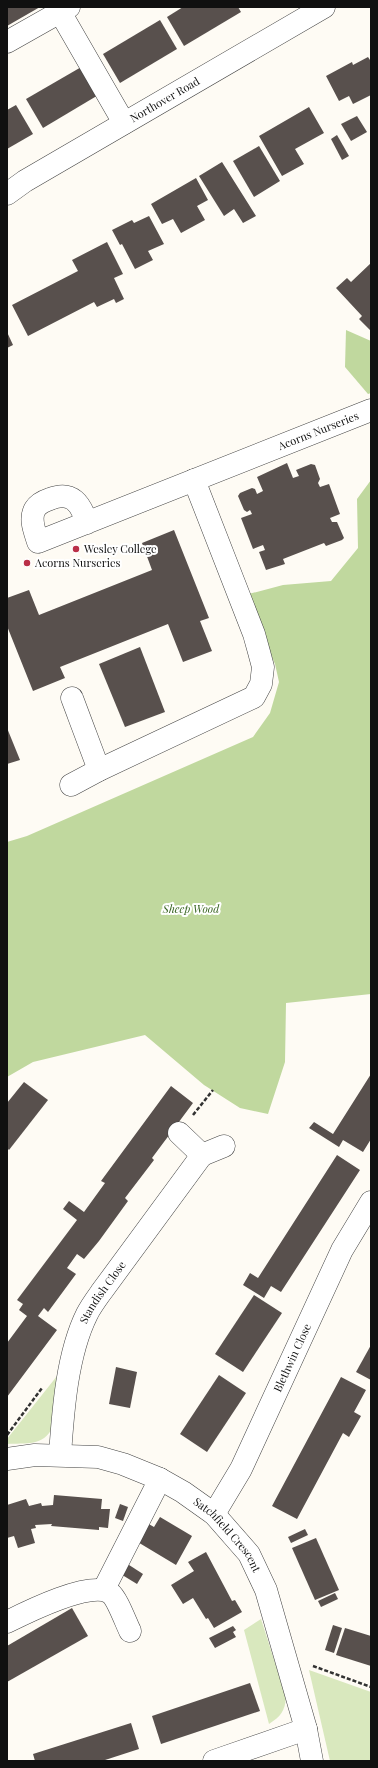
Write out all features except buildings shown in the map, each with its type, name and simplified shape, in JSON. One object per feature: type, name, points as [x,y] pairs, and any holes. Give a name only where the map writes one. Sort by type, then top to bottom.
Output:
[{"type":"street","name":"Northover Road","points":[[7,194],[25,181],[324,7]]},
{"type":"street","points":[[7,42],[64,10],[124,123]]},
{"type":"street","name":"Acorns Nurseries","points":[[87,523],[371,410]]},
{"type":"street","points":[[71,785],[99,770],[254,697],[261,684],[263,666],[254,634],[194,480]]},
{"type":"street","points":[[72,698],[99,770]]},
{"type":"street","points":[[179,1133],[202,1155],[224,1146]]},
{"type":"street","name":"Standish Close","points":[[60,1455],[66,1387],[75,1348],[87,1315],[102,1291],[202,1155]]},
{"type":"street","name":"Blethwin Close","points":[[214,1514],[241,1469],[342,1250],[371,1202]]},
{"type":"street","name":"Satchfield Crescent","points":[[7,1459],[35,1455],[98,1457],[123,1464],[160,1479],[183,1492],[214,1514],[249,1554],[266,1590],[306,1729],[312,1761]]},
{"type":"street","points":[[104,1589],[160,1479]]},
{"type":"street","points":[[7,1622],[50,1602],[80,1592],[104,1589],[112,1594],[130,1631]]},
{"type":"street","points":[[214,1761],[306,1729]]},
{"type":"path","points":[[179,1133],[213,1090]]},
{"type":"path","points":[[286,1656],[371,1687]]},
{"type":"green space","points":[[346,330],[371,341],[371,393],[368,394],[345,367]]},
{"type":"green space","name":"Sheep Wood","points":[[371,480],[371,994],[286,1003],[285,1062],[268,1114],[240,1108],[204,1085],[145,1035],[33,1062],[7,1077],[7,842],[27,836],[253,737],[270,713],[279,682],[275,664],[245,595],[283,585],[331,581],[358,548],[357,499]]},
{"type":"green space","points":[[57,1376],[52,1428],[49,1434],[39,1441],[7,1444],[7,1439]]},
{"type":"green space","points":[[261,1619],[286,1697],[285,1706],[282,1713],[269,1724],[244,1630]]},
{"type":"green space","points":[[309,1670],[371,1692],[371,1761],[330,1761]]},
{"type":"place","name":"Wesley College","points":[[76,549]]},
{"type":"place","name":"Acorns Nurseries","points":[[27,563]]}]
